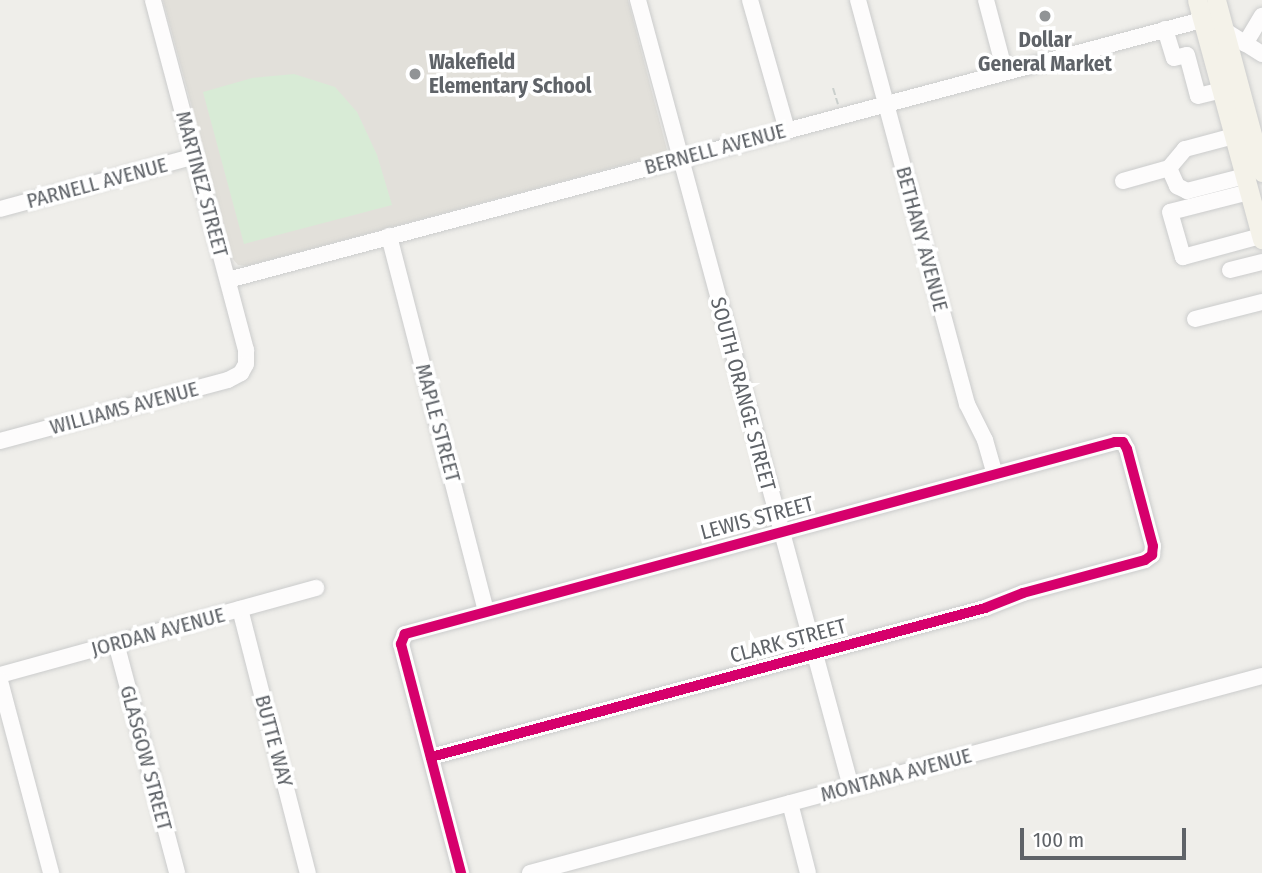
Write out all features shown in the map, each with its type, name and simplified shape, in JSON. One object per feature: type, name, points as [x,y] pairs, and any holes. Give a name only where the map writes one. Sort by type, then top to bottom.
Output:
[{"type":"main road","points":[[1197,0],[1234,136],[1252,180]]},
{"type":"main road","points":[[1216,0],[1224,30],[1261,238]]},
{"type":"street","name":"MARTINEZ STREET","points":[[153,0],[246,350],[244,369]]},
{"type":"street","name":"SOUTH ORANGE STREET","points":[[638,0],[851,787]]},
{"type":"street","points":[[750,0],[788,130]]},
{"type":"street","name":"BETHANY AVENUE","points":[[858,0],[967,404],[985,440],[995,474]]},
{"type":"street","points":[[986,0],[1005,72]]},
{"type":"street","points":[[1245,44],[1262,16]]},
{"type":"street","name":"BERNELL AVENUE","points":[[228,280],[1202,20]]},
{"type":"street","points":[[1165,29],[1174,58],[1187,55],[1198,96],[1222,90]]},
{"type":"street","points":[[1224,30],[1262,54]]},
{"type":"street","points":[[1123,181],[1169,168],[1185,149],[1234,136]]},
{"type":"street","name":"PARNELL AVENUE","points":[[0,209],[195,156]]},
{"type":"street","points":[[1169,168],[1177,186],[1187,191],[1252,180]]},
{"type":"street","points":[[1252,180],[1170,212],[1183,257],[1261,238]]},
{"type":"street","name":"MAPLE STREET","points":[[389,236],[486,610]]},
{"type":"street","points":[[1230,270],[1262,262]]},
{"type":"street","points":[[1195,319],[1262,302]]},
{"type":"street","name":"WILLIAMS AVENUE","points":[[0,441],[228,380],[244,369]]},
{"type":"street","name":"LEWIS STREET","points":[[431,757],[401,644],[402,636],[408,631],[1115,442],[1123,442],[1127,449],[1150,534],[1152,555]]},
{"type":"street","name":"CLARK STREET","points":[[431,757],[985,608],[1018,594],[1146,560],[1152,555]]},
{"type":"street","name":"JORDAN AVENUE","points":[[0,675],[316,588]]},
{"type":"street","name":"BUTTE WAY","points":[[240,609],[309,873]]},
{"type":"street","name":"GLASGOW STREET","points":[[116,643],[177,873]]},
{"type":"street","name":"MONTANA AVENUE","points":[[530,873],[1262,676]]},
{"type":"street","points":[[0,681],[51,873]]},
{"type":"street","points":[[431,757],[461,873]]},
{"type":"street","points":[[790,803],[808,873]]},
{"type":"path","points":[[833,88],[838,106]]},
{"type":"shaded area","name":"Wakefield Elementary School","points":[[163,0],[628,0],[667,150],[663,154],[246,266],[238,265],[233,259]]},
{"type":"green space","points":[[294,74],[335,87],[357,112],[377,155],[392,205],[244,244],[203,92],[252,78]]},
{"type":"cycle path","points":[[431,757],[985,608],[1023,593],[1145,560],[1152,555],[1153,546],[1127,449],[1123,442],[1115,442],[405,634],[401,644],[461,873]]},
{"type":"place","name":"Dollar General Market","points":[[1045,16]]},
{"type":"place","name":"Wakefield Elementary School","points":[[415,74]]}]
